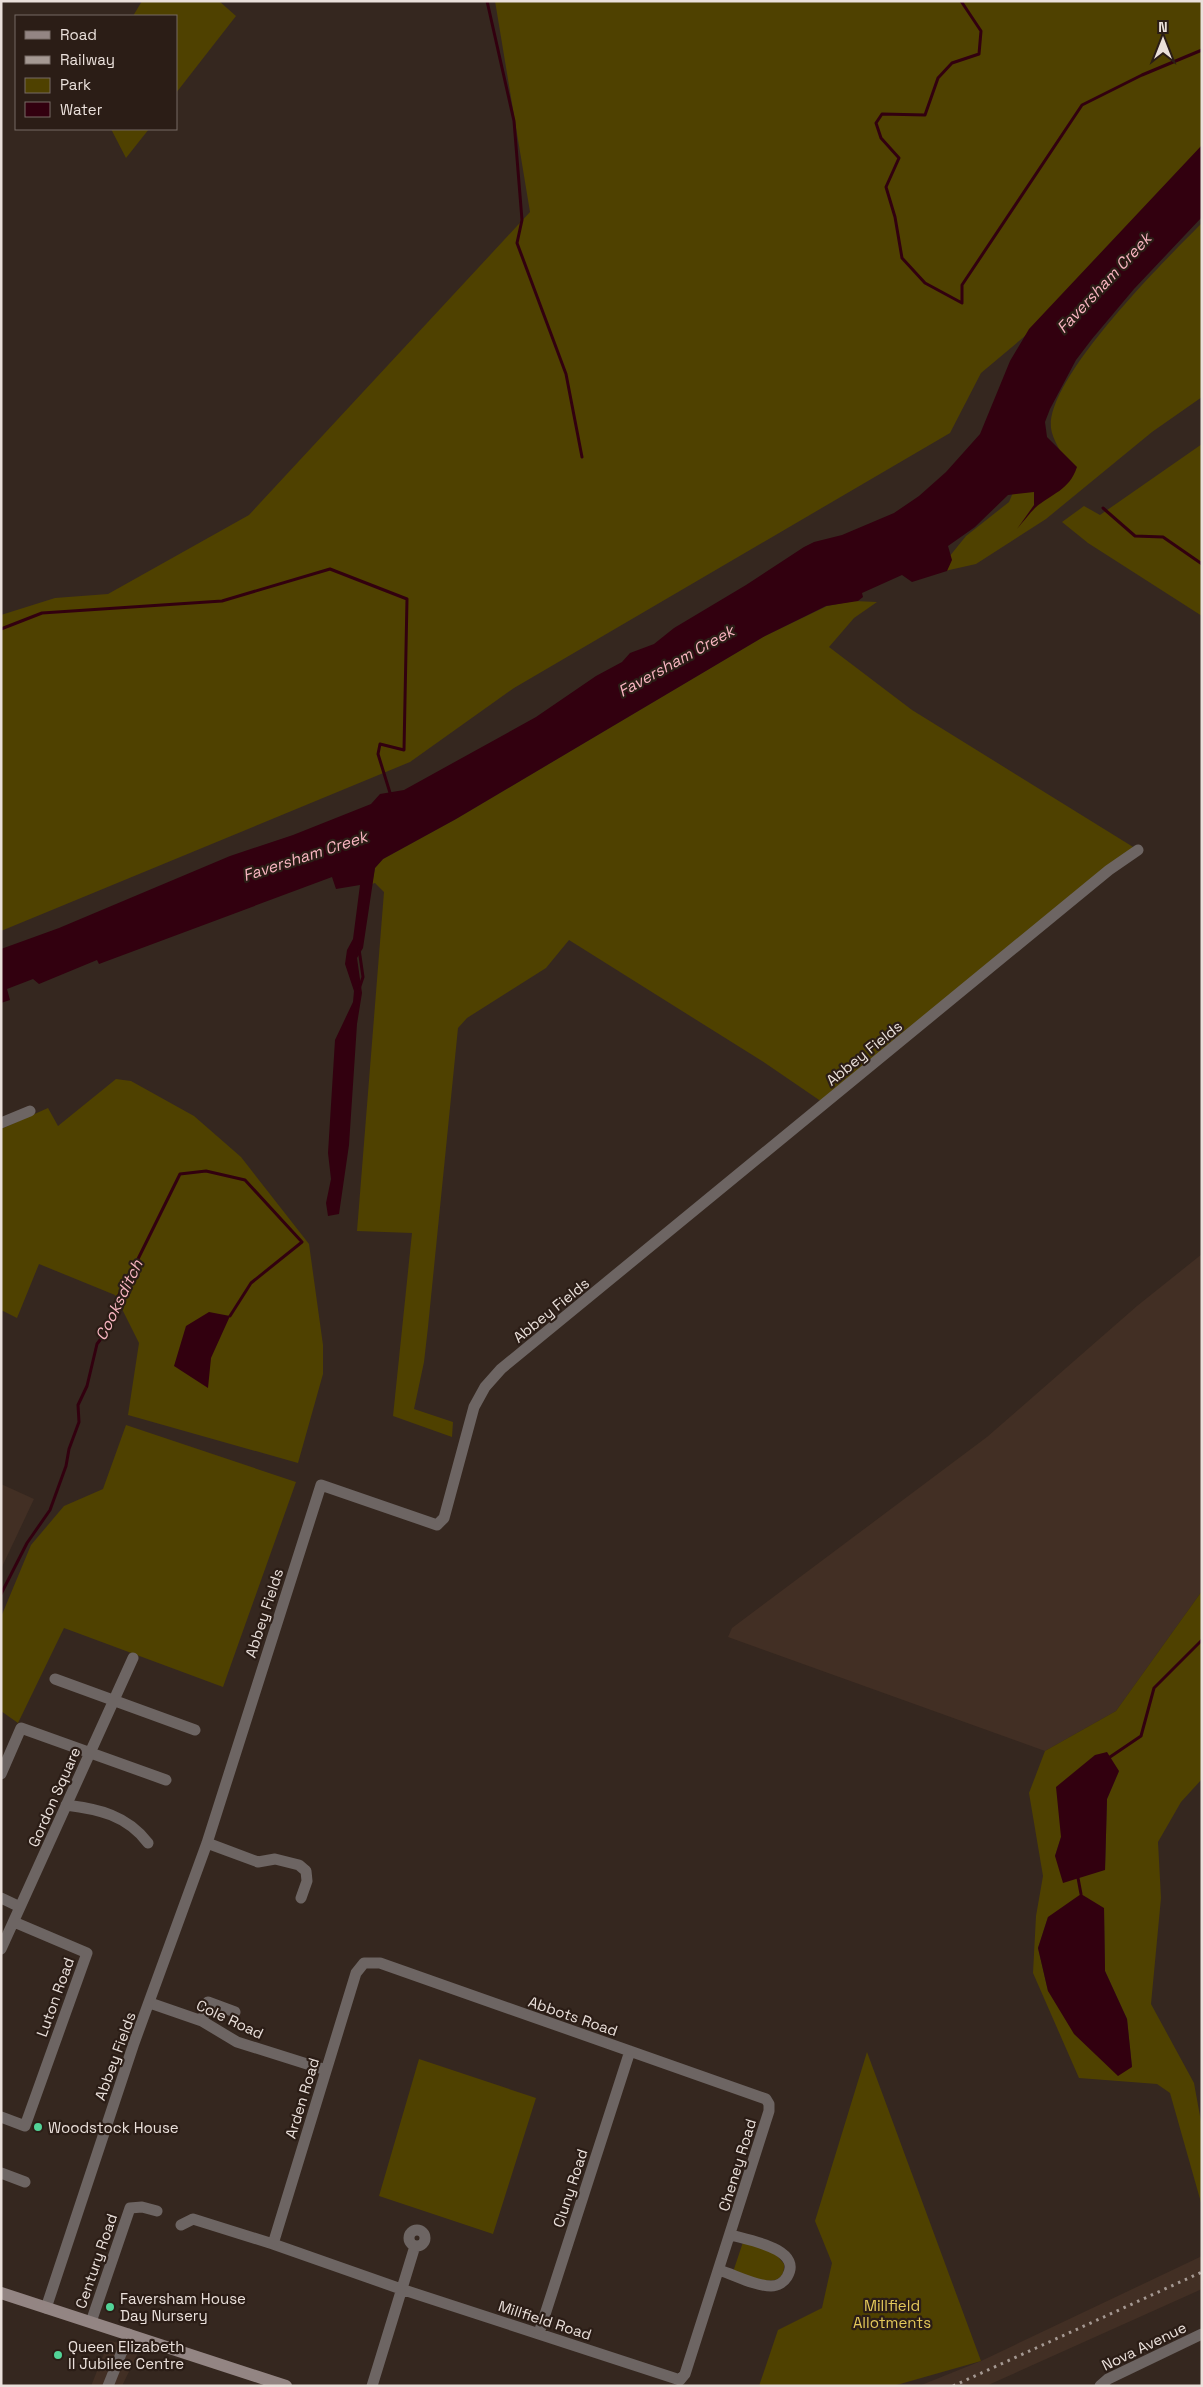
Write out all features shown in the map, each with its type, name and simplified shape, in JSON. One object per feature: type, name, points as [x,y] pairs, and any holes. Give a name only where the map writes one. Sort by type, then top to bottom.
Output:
[{"type":"main road","points":[[1,2293],[286,2386]]},
{"type":"street","name":"Abbey Fields","points":[[46,2308],[85,2186],[207,1843],[321,1485],[437,1525],[444,1518],[474,1407],[485,1387],[501,1369],[1109,870],[1138,850]]},
{"type":"street","points":[[1,1123],[30,1111]]},
{"type":"street","name":"Gordon Square","points":[[1,1949],[133,1658]]},
{"type":"street","points":[[55,1679],[195,1730]]},
{"type":"street","points":[[1,1774],[21,1728],[166,1780]]},
{"type":"street","points":[[66,1805],[112,1814],[140,1832],[148,1843]]},
{"type":"street","points":[[140,1832],[149,1825]]},
{"type":"street","points":[[207,1843],[258,1862],[274,1859],[299,1865],[306,1871],[307,1881],[301,1898]]},
{"type":"street","points":[[1,1898],[20,1907]]},
{"type":"street","name":"Luton Road","points":[[1,2117],[25,2126],[87,1953],[14,1922]]},
{"type":"street","name":"Abbots Road","points":[[364,1963],[380,1963],[766,2099],[769,2104]]},
{"type":"street","name":"Arden Road","points":[[273,2244],[356,1973],[364,1963]]},
{"type":"street","points":[[202,2021],[208,2002],[235,2012]]},
{"type":"street","name":"Cole Road","points":[[150,2003],[202,2021],[237,2042],[326,2070]]},
{"type":"street","name":"Cluny Road","points":[[539,2333],[630,2051]]},
{"type":"street","name":"Cheney Road","points":[[680,2380],[685,2374],[731,2235],[770,2111],[769,2104]]},
{"type":"street","points":[[1,2173],[24,2182]]},
{"type":"street","name":"Century Road","points":[[91,2322],[130,2208],[142,2207],[156,2212]]},
{"type":"street","name":"Millfield Road","points":[[181,2225],[193,2219],[680,2380]]},
{"type":"street","name":"Cheney Road","points":[[719,2270],[770,2286],[784,2281],[789,2272],[788,2259],[782,2252],[731,2235]]},
{"type":"street","points":[[372,2386],[414,2246]]},
{"type":"street","points":[[108,2386],[129,2334]]},
{"type":"street","name":"Nova Avenue","points":[[1100,2386],[1108,2379],[1202,2334]]},
{"type":"shaded area","points":[[1202,1254],[1202,1591],[1116,1711],[1045,1751],[728,1637],[732,1628],[987,1437],[1137,1306]]},
{"type":"shaded area","points":[[1,1484],[34,1499],[1,1569]]},
{"type":"shaded area","points":[[1202,2256],[1202,2289],[986,2386],[919,2386],[981,2361]]},
{"type":"shaded area","points":[[109,2341],[141,2347],[122,2386],[91,2386]]},
{"type":"green space","points":[[142,1],[219,1],[236,16],[178,90],[178,15],[134,15]]},
{"type":"green space","points":[[495,1],[1202,1],[1202,150],[1031,331],[981,373],[950,433],[514,688],[410,762],[1,931],[1,615],[55,598],[108,594],[249,515],[530,212]]},
{"type":"green space","points":[[112,130],[148,130],[126,158]]},
{"type":"green space","points":[[1202,223],[1202,397],[1152,432],[1046,519],[976,564],[936,573],[966,536],[1009,502],[1028,457],[1068,466],[1051,428],[1055,406],[1067,380],[1111,320],[1137,290]]},
{"type":"green space","points":[[1202,444],[1202,616],[1088,543],[1062,522],[1084,506],[1100,515]]},
{"type":"green space","points":[[854,601],[877,602],[854,618],[829,647],[912,710],[1138,850],[825,1104],[765,1063],[569,940],[546,968],[467,1018],[458,1028],[424,1362],[414,1409],[453,1422],[452,1437],[393,1416],[412,1233],[357,1231],[384,892],[375,883],[372,884],[375,868],[383,859],[456,819],[765,636],[827,606]]},
{"type":"green space","points":[[116,1079],[131,1081],[194,1116],[241,1157],[309,1244],[323,1345],[323,1374],[298,1463],[128,1415],[139,1343],[115,1295],[39,1264],[17,1318],[1,1310],[1,1129],[48,1108],[58,1126]]},
{"type":"green space","points":[[126,1425],[296,1482],[223,1687],[64,1628],[18,1723],[1,1711],[1,1617],[31,1545],[64,1506],[103,1489]]},
{"type":"green space","points":[[1202,1591],[1202,1779],[1181,1802],[1158,1842],[1161,1898],[1151,2004],[1194,2083],[1202,2127],[1202,2206],[1170,2093],[1157,2084],[1079,2078],[1033,1973],[1036,1916],[1043,1876],[1029,1793],[1045,1751],[1116,1711]],"holes":[[[1119,1771],[1107,1799],[1105,1870],[1055,1856],[1061,1837]],[[1104,1908],[1105,1971],[1127,2019],[1132,2067],[1048,1991],[1038,1948],[1048,1917]]]},
{"type":"green space","name":"Millfield Allotments","points":[[867,2052],[981,2361],[893,2386],[759,2386],[778,2330],[822,2308],[832,2263],[815,2221]]},
{"type":"green space","points":[[419,2059],[536,2098],[493,2234],[379,2196]]},
{"type":"green space","points":[[743,2242],[774,2252],[784,2264],[783,2273],[779,2278],[773,2280],[756,2279],[733,2272]]},
{"type":"water","name":"Faversham Creek","points":[[1202,145],[1202,217],[1134,289],[1076,360],[1045,422],[1047,437],[1077,467],[1074,475],[1065,487],[1035,508],[1017,529],[1034,505],[1034,492],[1008,495],[975,527],[948,546],[952,560],[947,571],[912,582],[902,575],[862,593],[863,597],[858,601],[826,606],[765,636],[456,819],[383,859],[375,868],[363,948],[357,958],[362,993],[357,1024],[349,1145],[339,1214],[328,1216],[326,1203],[331,1179],[328,1153],[335,1040],[353,1002],[354,991],[345,964],[347,950],[353,939],[360,885],[336,889],[332,877],[99,964],[97,960],[39,984],[33,979],[7,989],[10,1000],[1,1003],[1,949],[59,928],[230,856],[293,835],[371,804],[380,794],[404,790],[536,717],[596,676],[622,662],[630,653],[654,644],[674,628],[746,585],[804,547],[814,542],[842,535],[894,513],[919,496],[946,472],[980,434],[1010,361],[1029,329]]},
{"type":"water","points":[[209,1312],[230,1316],[211,1358],[208,1388],[174,1366],[186,1326]]},
{"type":"water","points":[[1107,1752],[1119,1771],[1107,1799],[1105,1870],[1063,1883],[1055,1856],[1061,1837],[1056,1787],[1095,1755]]},
{"type":"water","points":[[1081,1894],[1104,1908],[1105,1971],[1127,2019],[1132,2067],[1118,2076],[1074,2034],[1048,1991],[1038,1948],[1048,1917]]},
{"type":"waterway","points":[[487,1],[514,121],[522,220],[517,243],[566,374],[582,457]]},
{"type":"waterway","points":[[961,1],[981,31],[979,54],[952,63],[938,78],[925,115],[882,114],[876,123],[881,138],[899,158],[886,187],[895,217],[902,258],[925,283],[962,303]]},
{"type":"waterway","points":[[962,302],[962,285],[1082,105],[1142,75],[1202,50]]},
{"type":"waterway","points":[[1103,508],[1135,536],[1163,537],[1202,564]]},
{"type":"waterway","points":[[1,629],[42,613],[222,601],[330,569],[407,599],[404,750],[380,744],[378,754],[391,796]]},
{"type":"waterway","points":[[359,949],[363,977],[359,989]]},
{"type":"waterway","name":"Cooksditch","points":[[1,1594],[27,1543],[50,1510],[79,1422],[78,1405],[87,1386],[97,1344],[109,1328],[114,1315],[113,1307],[123,1287],[128,1283],[180,1174],[206,1171],[245,1180],[302,1242],[251,1283],[230,1316]]},
{"type":"waterway","points":[[1110,1757],[1141,1736],[1154,1688],[1202,1640]]},
{"type":"waterway","points":[[1078,1878],[1081,1894]]},
{"type":"railway","points":[[953,2386],[1202,2272]]},
{"type":"place","name":"Woodstock House","points":[[38,2127]]},
{"type":"place","name":"Faversham House Day Nursery","points":[[110,2307]]},
{"type":"place","name":"Queen Elizabeth II Jubilee Centre","points":[[58,2355]]}]
